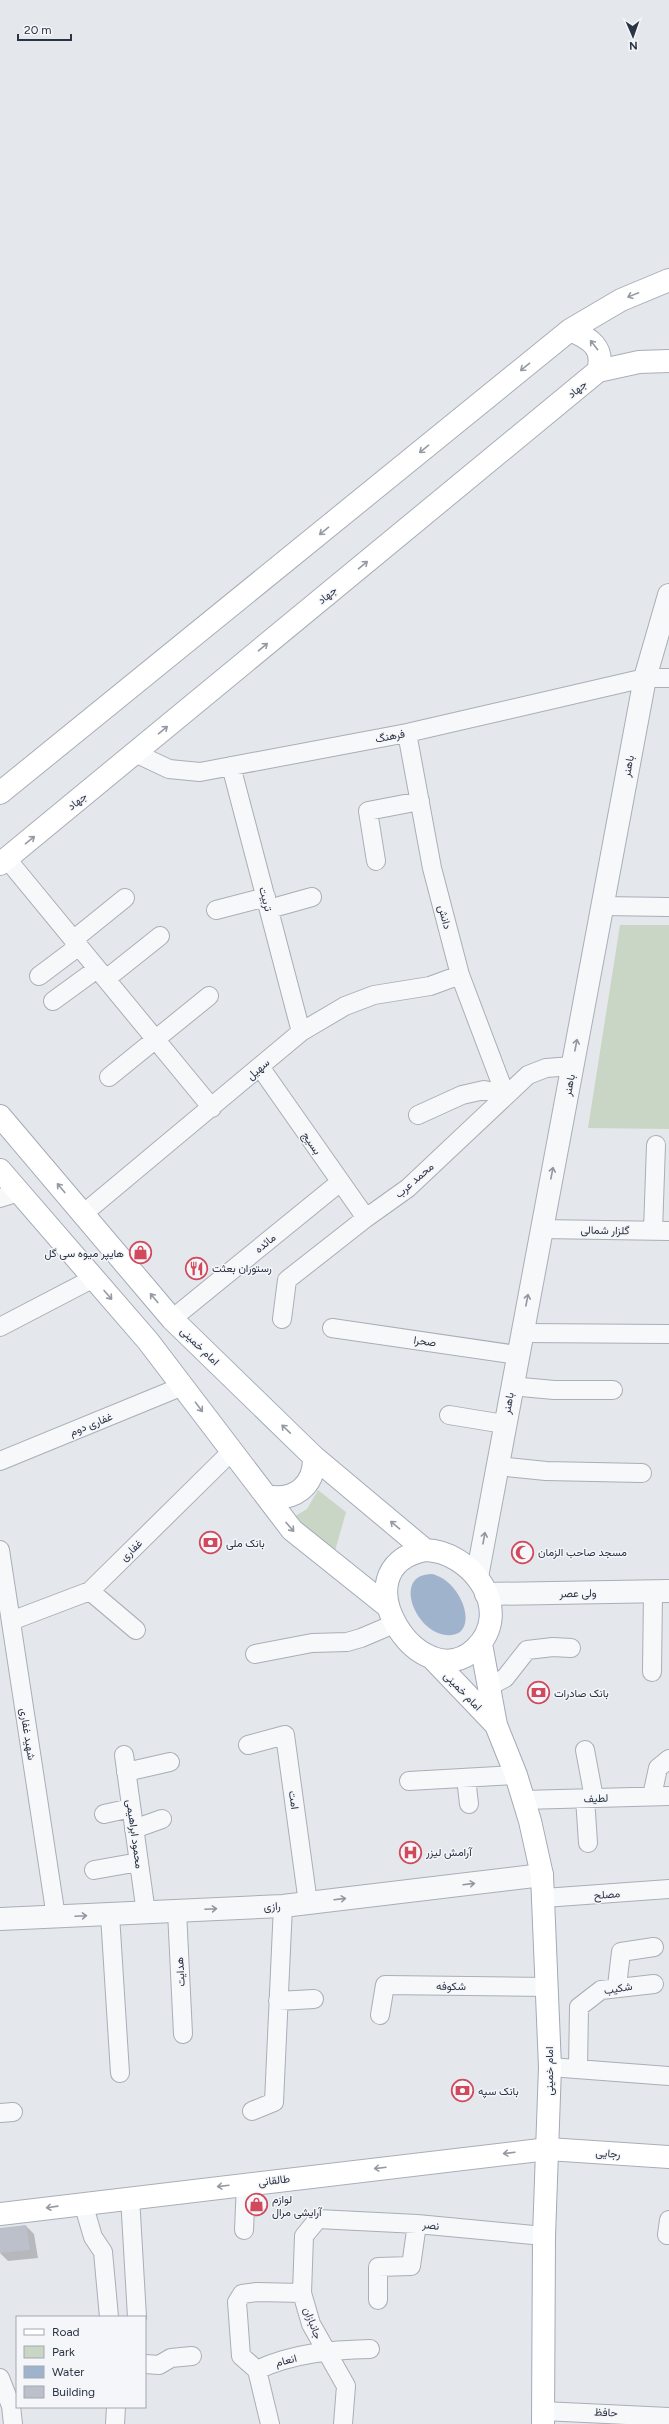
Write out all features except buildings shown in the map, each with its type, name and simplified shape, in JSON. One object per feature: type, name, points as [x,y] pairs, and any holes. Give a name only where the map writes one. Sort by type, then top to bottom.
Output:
[{"type":"main road","points":[[0,793],[570,330],[621,300],[669,280]]},
{"type":"main road","points":[[570,330],[584,336],[598,349],[602,360],[598,371]]},
{"type":"main road","name":"جهاد","points":[[3,862],[598,371],[639,362],[669,362]]},
{"type":"main road","name":"امام خمینی","points":[[0,1116],[172,1319],[314,1456],[425,1550]]},
{"type":"main road","points":[[0,1170],[9,1195],[94,1278],[148,1341],[292,1530],[391,1615],[413,1647],[431,1656],[452,1659],[462,1657],[481,1644],[489,1624],[482,1585],[455,1557],[435,1551],[425,1550],[414,1552],[396,1566],[387,1586],[391,1615]]},
{"type":"main road","points":[[266,1496],[287,1497],[305,1486],[314,1467],[314,1456]]},
{"type":"main road","name":"امام خمینی","points":[[481,1644],[490,1686],[496,1725],[516,1775],[523,1800],[542,1875],[544,1898],[550,2067],[544,2236],[543,2417]]},
{"type":"main road","name":"امام خمینی","points":[[431,1656],[496,1725]]},
{"type":"main road","name":"رجایی","points":[[548,2148],[669,2157]]},
{"type":"main road","name":"طالقانی","points":[[0,2214],[130,2197],[548,2148]]},
{"type":"street","name":"باهنر","points":[[482,1585],[497,1466],[521,1333],[645,678],[669,595]]},
{"type":"street","name":"فرهنگ","points":[[135,753],[169,769],[200,772],[407,733],[645,678],[669,678]]},
{"type":"street","name":"دانش","points":[[407,733],[432,868],[460,975],[505,1094]]},
{"type":"street","name":"تربیت","points":[[231,766],[301,1032]]},
{"type":"street","points":[[376,861],[368,811],[420,801]]},
{"type":"street","points":[[3,862],[76,943],[212,1108]]},
{"type":"street","points":[[216,910],[312,896]]},
{"type":"street","points":[[39,976],[126,898]]},
{"type":"street","points":[[602,906],[669,907]]},
{"type":"street","points":[[53,1001],[102,974],[160,936]]},
{"type":"street","name":"سهیل","points":[[83,1214],[212,1108],[301,1032],[345,1006],[374,995],[430,986],[460,975]]},
{"type":"street","points":[[109,1077],[154,1038],[209,996]]},
{"type":"street","name":"محمد عرب","points":[[282,1319],[287,1280],[366,1218],[408,1188],[505,1094],[528,1075],[546,1068],[572,1066]]},
{"type":"street","name":"بسیج","points":[[260,1067],[339,1183],[366,1218]]},
{"type":"street","points":[[418,1115],[462,1095],[484,1090],[505,1094]]},
{"type":"street","points":[[656,1145],[661,1231]]},
{"type":"street","name":"مائده","points":[[172,1319],[339,1183]]},
{"type":"street","name":"گلزار شمالی","points":[[541,1229],[661,1231]]},
{"type":"street","points":[[0,1328],[94,1278]]},
{"type":"street","name":"صحرا","points":[[332,1328],[517,1355]]},
{"type":"street","points":[[521,1333],[669,1334]]},
{"type":"street","name":"غفاری دوم","points":[[0,1461],[183,1386]]},
{"type":"street","points":[[511,1386],[554,1390],[613,1390]]},
{"type":"street","points":[[449,1415],[504,1424]]},
{"type":"street","name":"غفاری","points":[[11,1621],[90,1590],[232,1451]]},
{"type":"street","points":[[497,1466],[546,1471],[642,1473]]},
{"type":"street","name":"شهید غفاری","points":[[0,1550],[11,1621],[7,1643],[56,1918]]},
{"type":"street","name":"ولی عصر","points":[[482,1585],[661,1592]]},
{"type":"street","points":[[90,1590],[136,1630]]},
{"type":"street","points":[[652,1672],[661,1592]]},
{"type":"street","points":[[256,1654],[312,1643],[347,1642],[372,1634],[391,1615]]},
{"type":"street","points":[[490,1686],[506,1678],[527,1650],[553,1647],[571,1648]]},
{"type":"street","name":"امت","points":[[248,1745],[285,1735],[308,1903]]},
{"type":"street","points":[[585,1750],[589,1798],[588,1843]]},
{"type":"street","points":[[660,1796],[658,1768],[669,1759]]},
{"type":"street","name":"محمود ابراهیمی","points":[[146,1913],[125,1764],[170,1762]]},
{"type":"street","points":[[409,1781],[516,1775]]},
{"type":"street","points":[[466,1778],[469,1804]]},
{"type":"street","name":"لطیف","points":[[523,1800],[660,1796]]},
{"type":"street","points":[[104,1814],[131,1808]]},
{"type":"street","points":[[134,1829],[162,1819]]},
{"type":"street","points":[[94,1870],[139,1862]]},
{"type":"street","name":"رازی","points":[[0,1919],[56,1918],[284,1906],[542,1875]]},
{"type":"street","name":"مصلح","points":[[544,1898],[669,1889]]},
{"type":"street","points":[[252,2111],[274,2102],[284,1906]]},
{"type":"street","name":"هدایت","points":[[177,1911],[183,2034]]},
{"type":"street","points":[[110,1915],[120,2073]]},
{"type":"street","points":[[617,1986],[621,1952],[654,1947]]},
{"type":"street","name":"شکیب","points":[[578,2069],[579,2007],[601,1990],[617,1986],[654,1984]]},
{"type":"street","name":"شکوفه","points":[[380,2016],[385,1985],[548,1987]]},
{"type":"street","points":[[278,2001],[314,1999]]},
{"type":"street","points":[[550,2067],[669,2076]]},
{"type":"street","points":[[244,2230],[246,2184]]},
{"type":"street","points":[[130,2197],[137,2316]]},
{"type":"street","points":[[83,2203],[92,2237],[103,2252],[109,2316]]},
{"type":"street","name":"نصر","points":[[318,2219],[417,2224],[544,2236]]},
{"type":"street","name":"جانبازان","points":[[318,2219],[304,2236],[302,2293],[311,2324],[346,2386],[343,2424]]},
{"type":"street","points":[[378,2300],[378,2267],[411,2266],[417,2224]]},
{"type":"street","points":[[270,2424],[257,2370],[241,2356],[237,2302],[242,2294],[257,2292],[302,2293]]},
{"type":"street","name":"انعام","points":[[257,2370],[272,2363],[325,2351],[370,2349]]},
{"type":"street","points":[[146,2364],[159,2365],[171,2358],[192,2356]]},
{"type":"street","points":[[0,2378],[11,2406],[13,2424]]},
{"type":"street","points":[[114,2424],[116,2408]]},
{"type":"street","name":"حافظ","points":[[543,2417],[669,2417]]},
{"type":"green space","points":[[620,925],[669,925],[669,1129],[588,1128]]},
{"type":"green space","points":[[318,1490],[346,1512],[335,1551],[294,1517],[307,1509]]},
{"type":"water","points":[[432,1574],[444,1579],[453,1587],[460,1598],[466,1620],[463,1628],[457,1634],[446,1635],[435,1632],[425,1624],[417,1614],[412,1603],[411,1593],[413,1583],[420,1576]]},
{"type":"place","name":"هایپر میوه سی گل","points":[[140,1253]]},
{"type":"place","name":"رستوران بعثت","points":[[196,1268]]},
{"type":"place","name":"بانک ملی","points":[[210,1543]]},
{"type":"place","name":"مسجد صاحب الزمان","points":[[522,1552]]},
{"type":"place","name":"بانک صادرات","points":[[538,1693]]},
{"type":"place","name":"آرامش لیزر","points":[[410,1852]]},
{"type":"place","name":"بانک سپه","points":[[462,2091]]},
{"type":"place","name":"لوازم آرایشی مرال","points":[[257,2205]]}]
